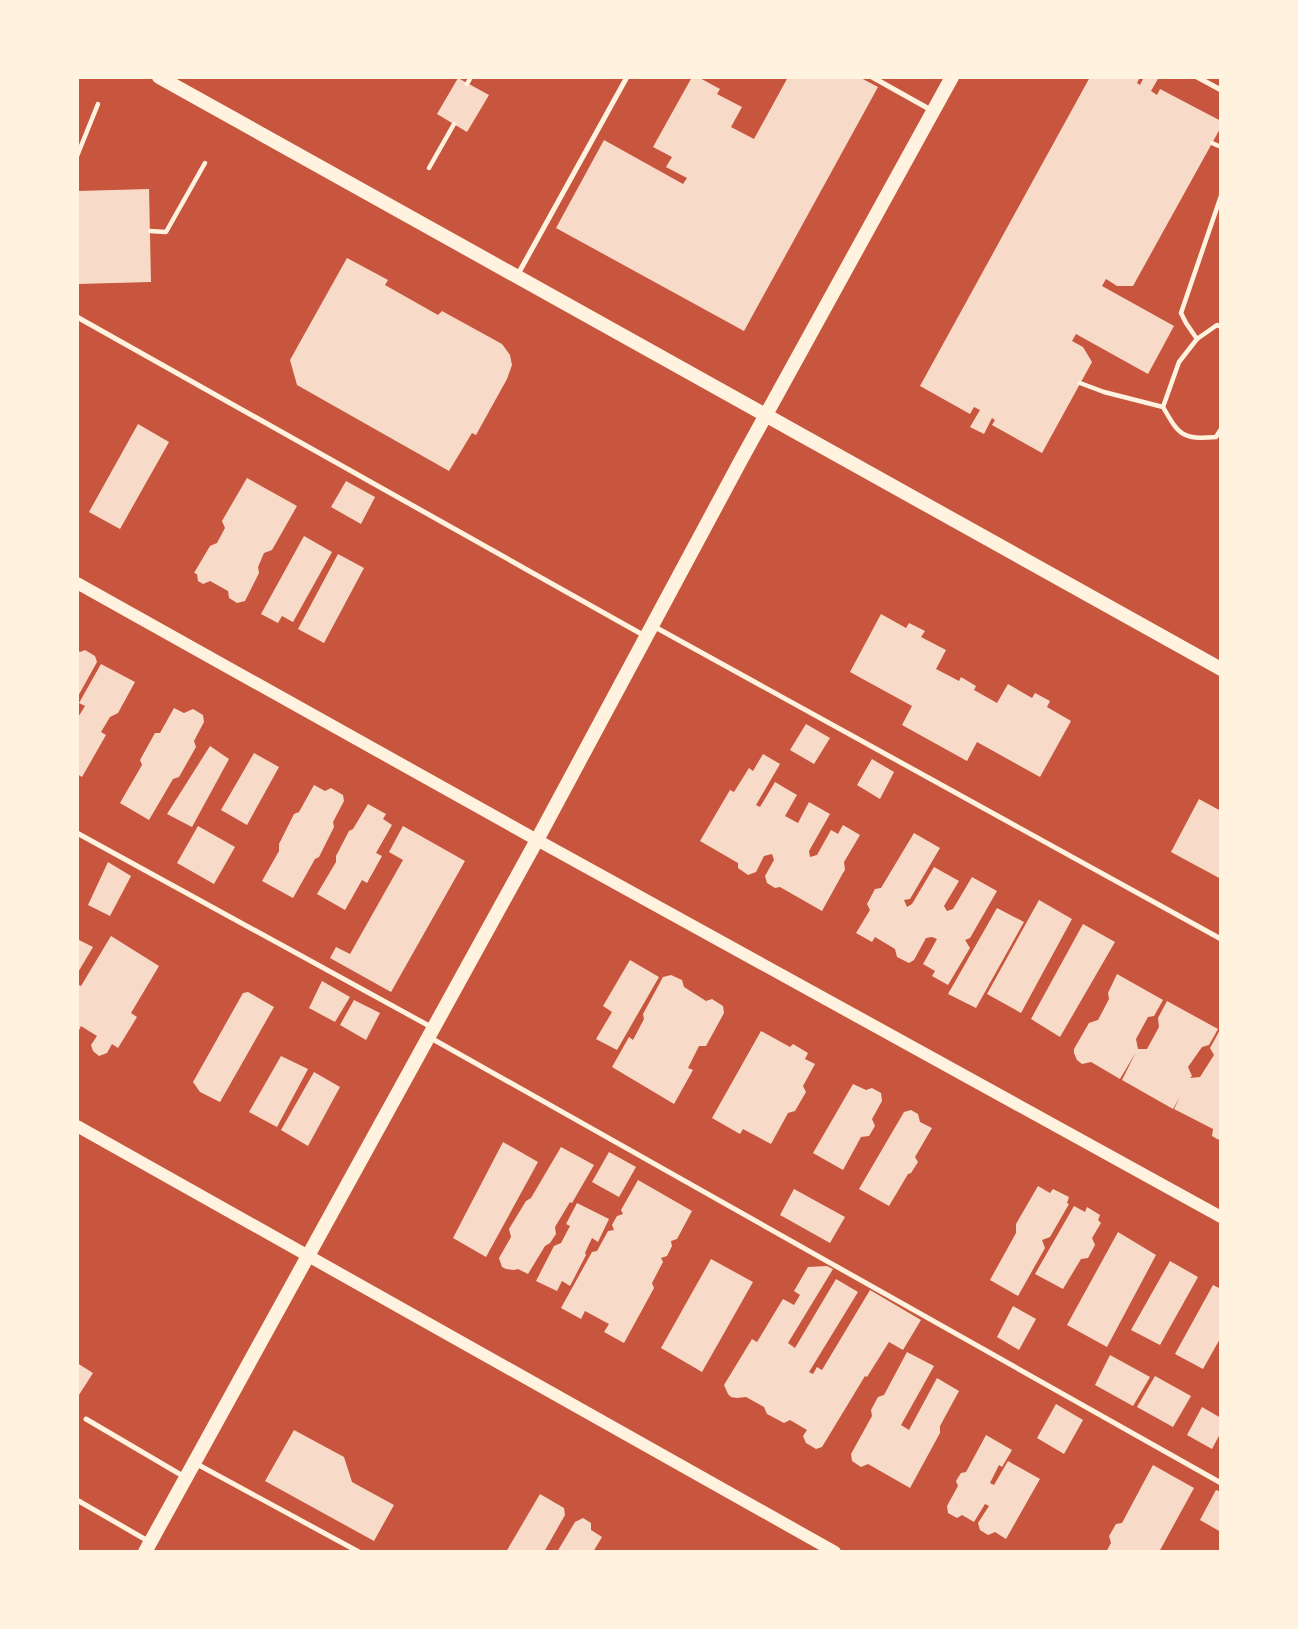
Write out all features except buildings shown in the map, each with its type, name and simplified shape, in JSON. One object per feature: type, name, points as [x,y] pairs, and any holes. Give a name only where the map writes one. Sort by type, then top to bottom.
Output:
[{"type":"main road","points":[[159,77],[1221,669]]},
{"type":"main road","points":[[148,1547],[952,77]]},
{"type":"street","points":[[77,583],[1221,1217]]},
{"type":"street","points":[[77,1126],[835,1552]]},
{"type":"lane","points":[[517,276],[627,77]]},
{"type":"lane","points":[[872,77],[933,111]]},
{"type":"lane","points":[[1197,77],[1221,90]]},
{"type":"lane","points":[[77,317],[649,631],[1221,939]]},
{"type":"lane","points":[[77,833],[1221,1483]]},
{"type":"lane","points":[[86,1419],[186,1478]]},
{"type":"lane","points":[[195,1462],[359,1552]]},
{"type":"lane","points":[[77,1500],[148,1547]]},
{"type":"path","points":[[467,84],[471,77]]},
{"type":"path","points":[[77,156],[98,104]]},
{"type":"path","points":[[429,168],[454,124]]},
{"type":"path","points":[[1213,143],[1221,148]]},
{"type":"path","points":[[150,231],[166,232],[205,163]]},
{"type":"path","points":[[1197,339],[1181,313],[1221,196]]},
{"type":"path","points":[[1163,407],[1179,362],[1197,339],[1217,326],[1221,327]]},
{"type":"path","points":[[1080,383],[1163,407],[1175,428],[1194,439],[1216,436],[1221,429]]}]
